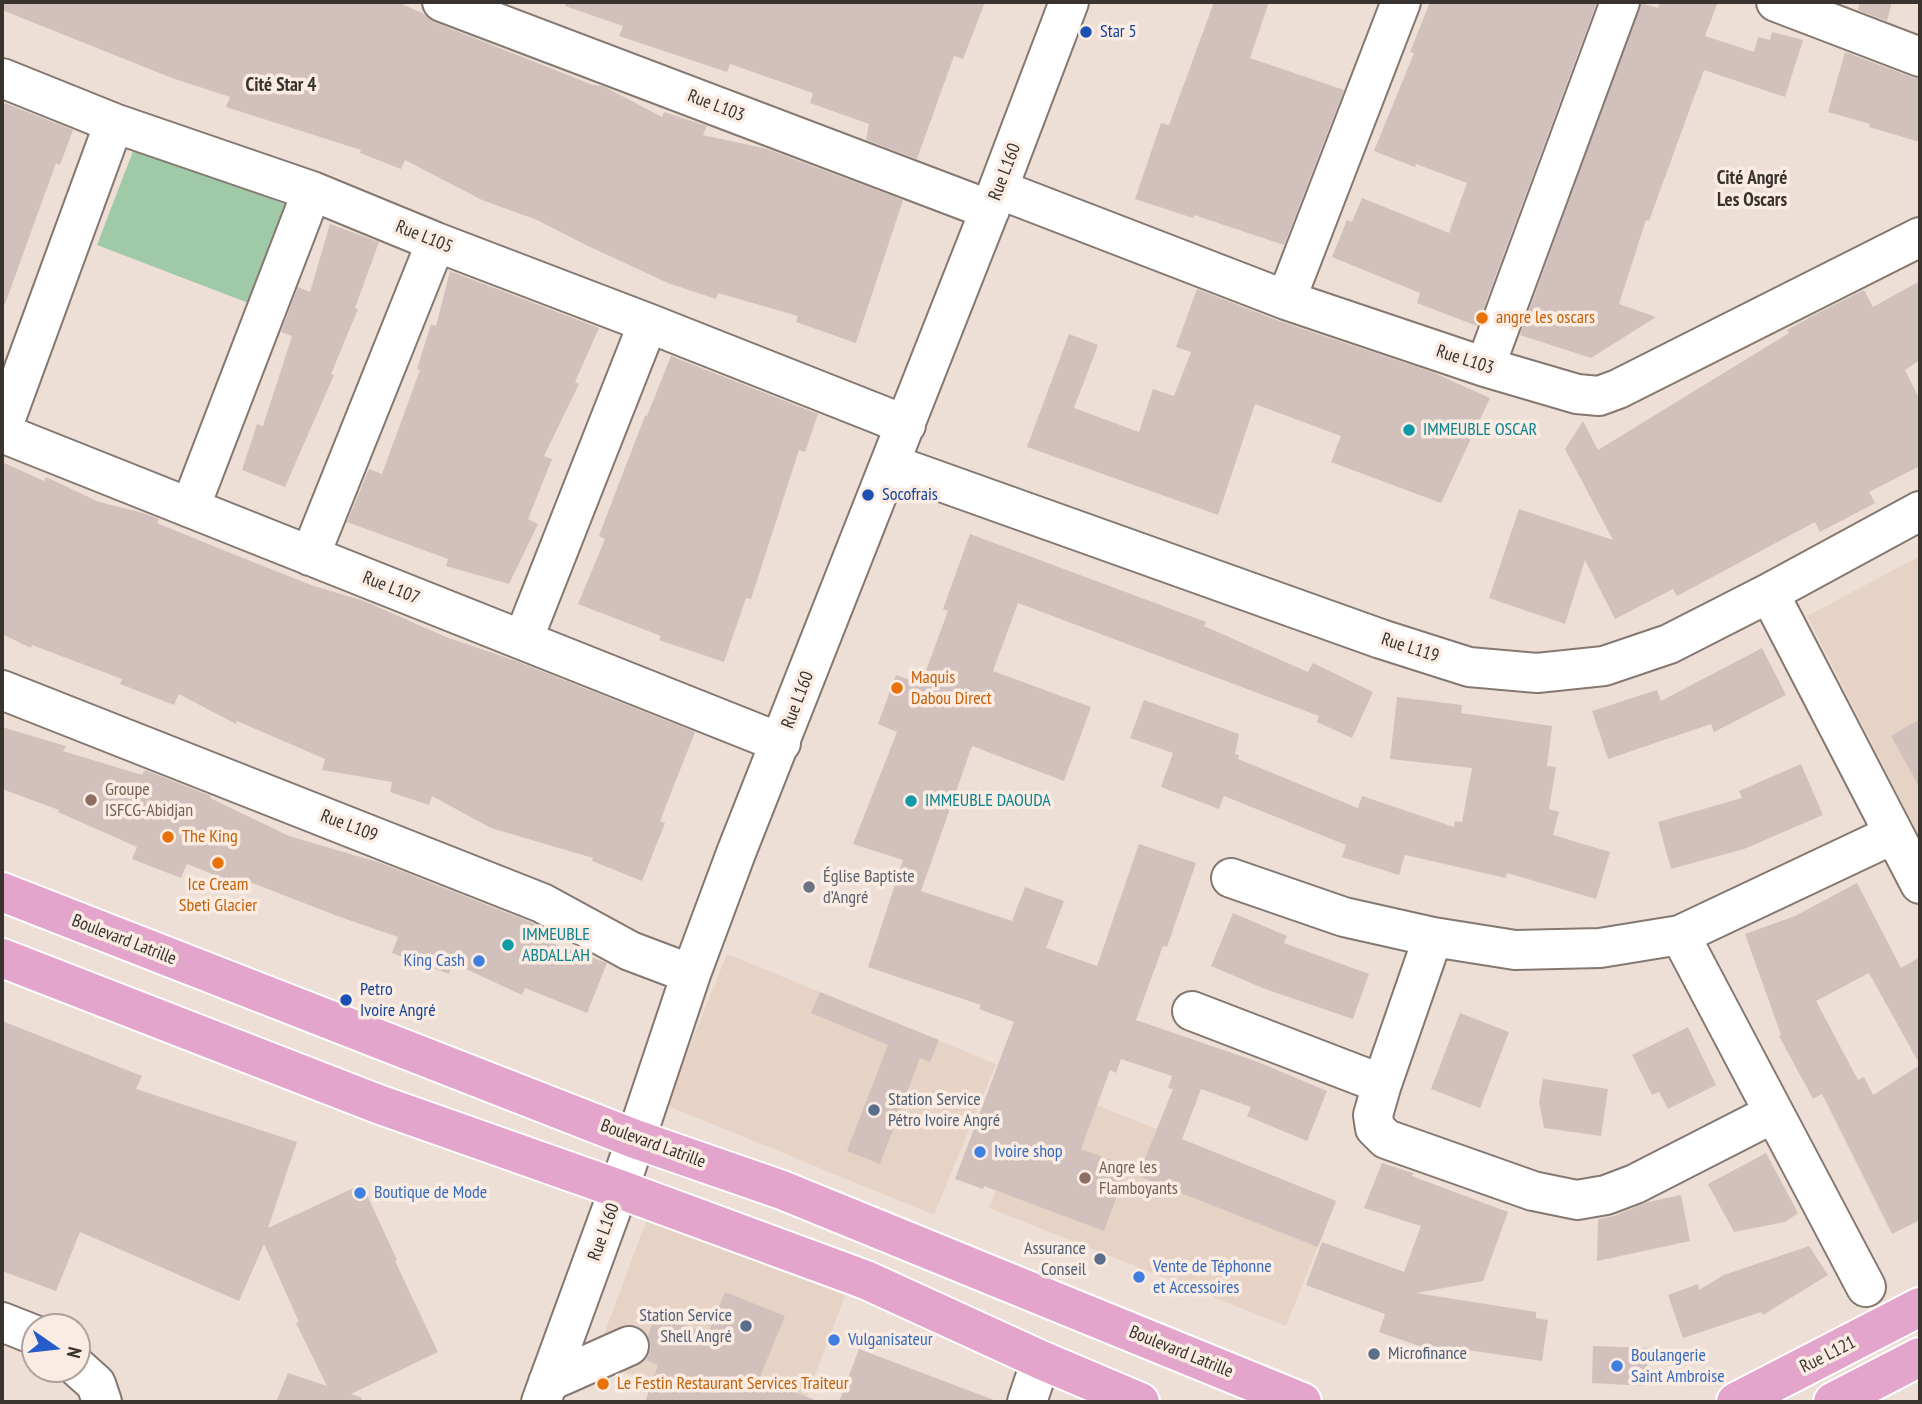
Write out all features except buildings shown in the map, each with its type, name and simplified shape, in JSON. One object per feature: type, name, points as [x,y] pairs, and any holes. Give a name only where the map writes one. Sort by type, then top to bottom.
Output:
[{"type":"main road","name":"Boulevard Latrille","points":[[2,892],[635,1139],[782,1190],[1303,1402]]},
{"type":"main road","points":[[2,958],[378,1104],[620,1189],[866,1280],[1140,1402]]},
{"type":"main road","name":"Rue L121","points":[[1736,1402],[1920,1307]]},
{"type":"main road","points":[[1834,1402],[1920,1357]]},
{"type":"street","name":"Rue L103","points":[[442,2],[994,200],[1485,367],[1577,394],[1599,396],[1618,389],[1920,237]]},
{"type":"street","name":"Rue L160","points":[[544,1392],[620,1189],[691,974],[994,200],[1068,2]]},
{"type":"street","points":[[1286,300],[1401,2]]},
{"type":"street","points":[[1485,367],[1620,2]]},
{"type":"street","points":[[1776,2],[1920,57]]},
{"type":"street","name":"Rue L105","points":[[2,78],[114,123],[312,191],[436,243],[906,425]]},
{"type":"street","points":[[2,431],[114,123]]},
{"type":"street","points":[[190,508],[312,191]]},
{"type":"street","points":[[310,556],[436,243]]},
{"type":"street","points":[[523,640],[648,323]]},
{"type":"street","name":"Rue L107","points":[[2,431],[781,743]]},
{"type":"street","name":"Rue L119","points":[[891,464],[1368,635],[1469,667],[1537,673],[1604,666],[1669,644],[1920,511]]},
{"type":"street","points":[[1769,593],[1920,884]]},
{"type":"street","name":"Rue L109","points":[[2,690],[542,902],[630,951],[691,974]]},
{"type":"street","points":[[1231,878],[1344,917],[1433,937],[1515,950],[1600,948],[1680,935],[1894,834]]},
{"type":"street","points":[[1680,935],[1866,1287]]},
{"type":"street","points":[[1433,937],[1373,1115],[1375,1128],[1386,1139],[1533,1191],[1577,1200],[1606,1195],[1635,1184],[1774,1113]]},
{"type":"street","points":[[1192,1011],[1382,1084]]},
{"type":"street","points":[[2,1322],[21,1329]]},
{"type":"street","points":[[544,1392],[629,1346]]},
{"type":"street","points":[[1027,1402],[1041,1360]]},
{"type":"street","points":[[91,1380],[96,1384],[102,1402]]},
{"type":"shaded area","points":[[1920,556],[1920,838],[1807,616]]},
{"type":"shaded area","points":[[727,954],[996,1064],[934,1215],[666,1105]]},
{"type":"shaded area","points":[[1039,1082],[1336,1201],[1286,1326],[989,1208]]},
{"type":"shaded area","points":[[650,1211],[849,1285],[805,1402],[702,1402],[594,1361]]},
{"type":"green space","points":[[135,146],[297,209],[259,307],[97,245]]},
{"type":"place","name":"Star 5","points":[[1086,32]]},
{"type":"place","name":"angre les oscars","points":[[1482,318]]},
{"type":"place","name":"IMMEUBLE OSCAR","points":[[1409,430]]},
{"type":"place","name":"Socofrais","points":[[868,495]]},
{"type":"place","name":"Maquis Dabou Direct","points":[[897,688]]},
{"type":"place","name":"Groupe ISFCG-Abidjan","points":[[91,800]]},
{"type":"place","name":"IMMEUBLE DAOUDA","points":[[911,801]]},
{"type":"place","name":"The King","points":[[168,837]]},
{"type":"place","name":"Ice Cream Sbeti Glacier","points":[[218,863]]},
{"type":"place","name":"Église Baptiste d’Angré","points":[[809,887]]},
{"type":"place","name":"IMMEUBLE ABDALLAH","points":[[508,945]]},
{"type":"place","name":"King Cash","points":[[479,961]]},
{"type":"place","name":"Petro Ivoire Angré","points":[[346,1000]]},
{"type":"place","name":"Station Service Pétro Ivoire Angré","points":[[874,1110]]},
{"type":"place","name":"Ivoire shop","points":[[980,1152]]},
{"type":"place","name":"Angre les Flamboyants","points":[[1085,1178]]},
{"type":"place","name":"Boutique de Mode","points":[[360,1193]]},
{"type":"place","name":"Assurance Conseil","points":[[1100,1259]]},
{"type":"place","name":"Vente de Téphonne et Accessoires","points":[[1139,1277]]},
{"type":"place","name":"Station Service Shell Angré","points":[[746,1326]]},
{"type":"place","name":"Vulganisateur","points":[[834,1340]]},
{"type":"place","name":"Microfinance","points":[[1374,1354]]},
{"type":"place","name":"Boulangerie Saint Ambroise","points":[[1617,1366]]},
{"type":"place","name":"Le Festin Restaurant Services Traiteur","points":[[603,1384]]},
{"type":"district","name":"Cité Star 4","points":[[281,86]]},
{"type":"district","name":"Cité Angré Les Oscars","points":[[1752,190]]}]
